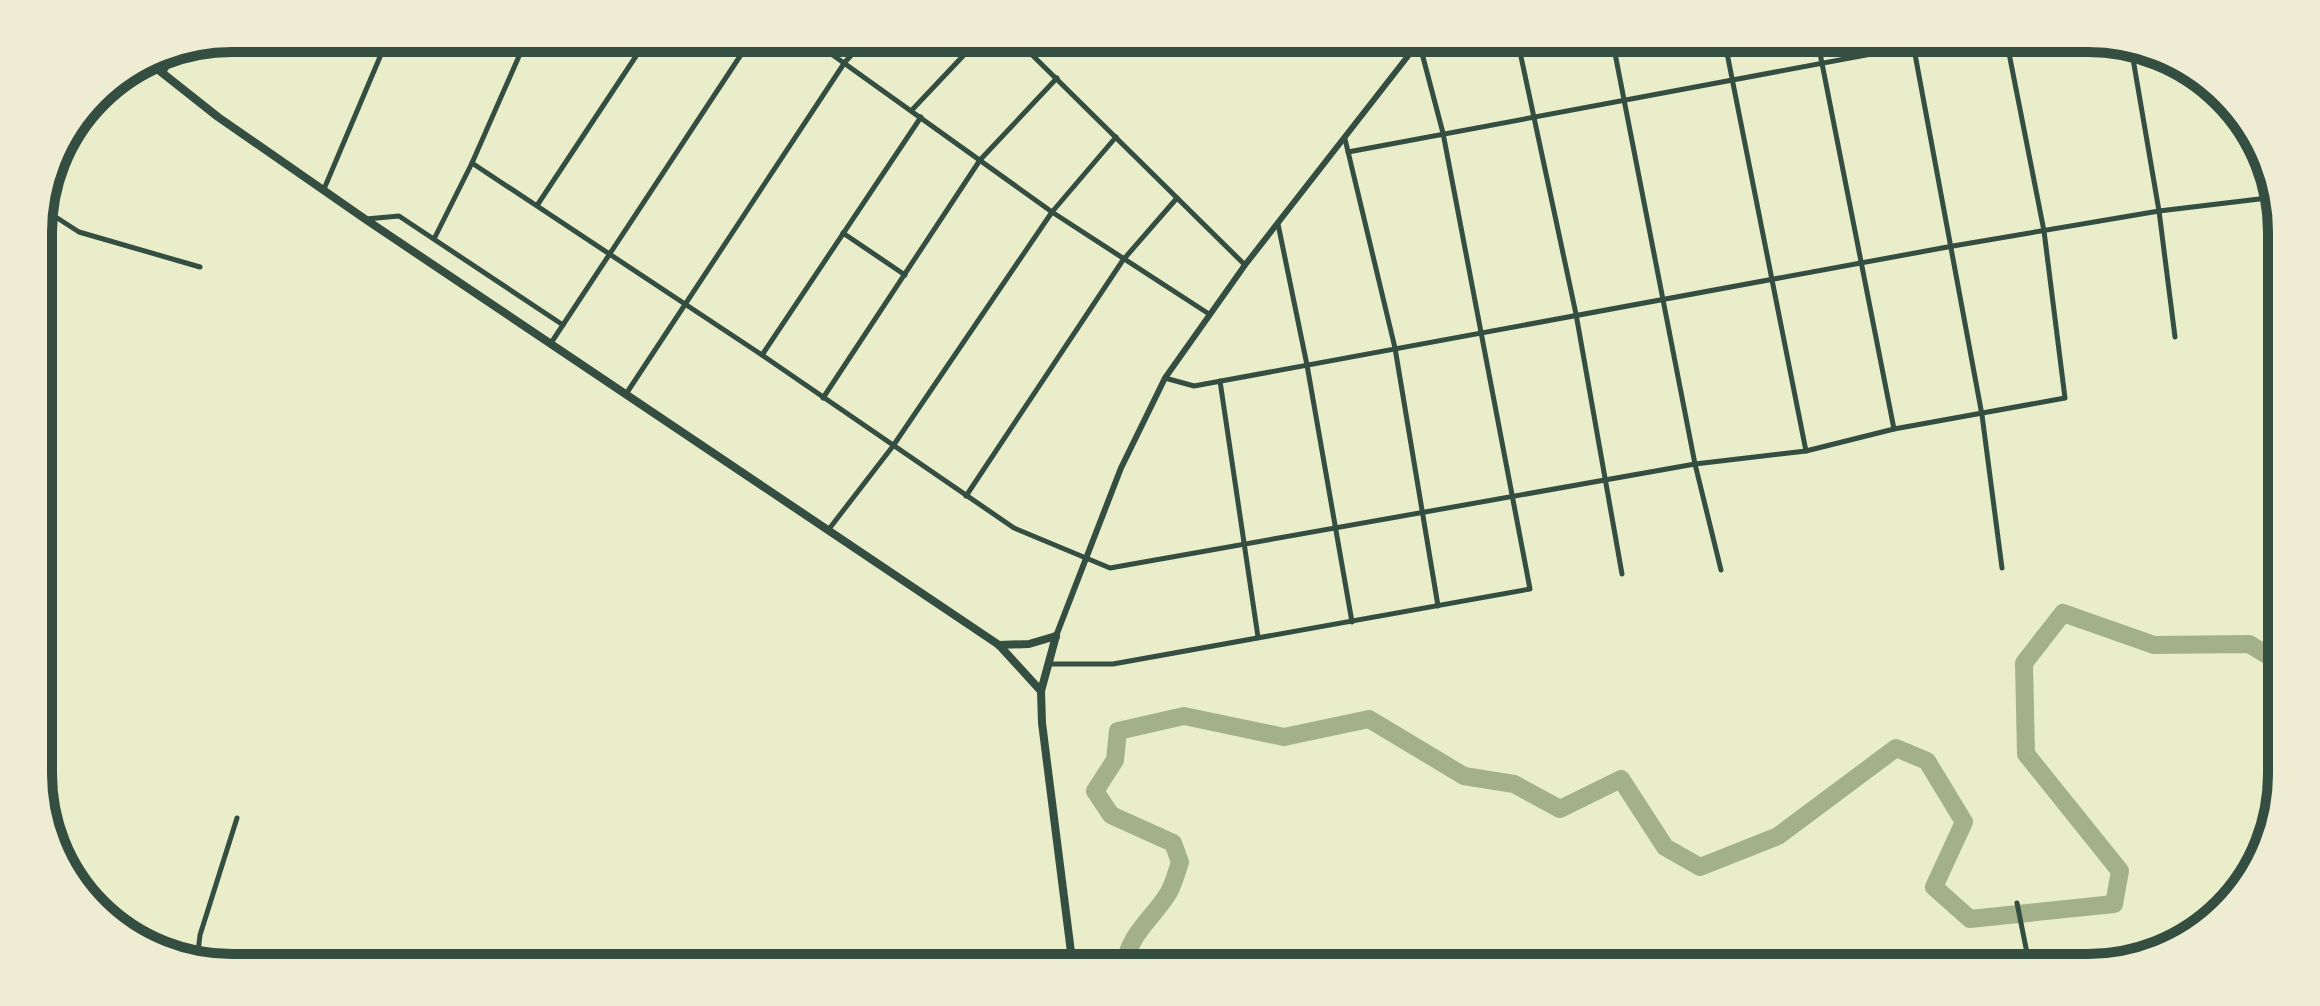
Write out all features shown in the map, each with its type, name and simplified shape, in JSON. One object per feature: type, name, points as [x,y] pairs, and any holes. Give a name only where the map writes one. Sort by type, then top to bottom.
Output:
[{"type":"highway","points":[[157,69],[365,219],[999,645],[1041,691]]},
{"type":"highway","points":[[999,645],[1029,644],[1056,636]]},
{"type":"highway","points":[[1056,636],[1041,691],[1044,747],[1071,954]]},
{"type":"main road","points":[[1056,636],[1121,468],[1165,378],[1245,265],[1412,52]]},
{"type":"street","points":[[324,189],[382,52]]},
{"type":"street","points":[[434,239],[472,163],[521,52]]},
{"type":"street","points":[[538,204],[639,52]]},
{"type":"street","points":[[551,343],[743,52]]},
{"type":"street","points":[[830,52],[1052,212],[1209,314]]},
{"type":"street","points":[[626,394],[854,52]]},
{"type":"street","points":[[911,111],[967,52]]},
{"type":"street","points":[[1030,52],[1245,265]]},
{"type":"street","points":[[1048,664],[1113,664],[1530,589],[1443,133],[1424,52]]},
{"type":"street","points":[[1520,52],[1576,314],[1622,574]]},
{"type":"street","points":[[1614,52],[1695,464],[1721,570]]},
{"type":"street","points":[[1727,52],[1806,451]]},
{"type":"street","points":[[1820,52],[1894,429]]},
{"type":"street","points":[[1348,152],[1889,52]]},
{"type":"street","points":[[1914,52],[1953,246],[1982,415],[2002,568]]},
{"type":"street","points":[[472,163],[538,204],[1014,528],[1110,568],[1513,499],[1695,464],[1806,451],[1894,429],[2065,398],[2044,231],[2009,52]]},
{"type":"street","points":[[2133,58],[2159,211],[2175,337]]},
{"type":"street","points":[[162,74],[169,64]]},
{"type":"street","points":[[823,398],[980,160],[1057,78]]},
{"type":"street","points":[[762,355],[921,117]]},
{"type":"street","points":[[829,529],[893,446],[1052,212],[1116,137]]},
{"type":"street","points":[[1345,139],[1395,348],[1438,606]]},
{"type":"street","points":[[966,496],[1123,260],[1177,198]]},
{"type":"street","points":[[1165,378],[1194,386],[1953,246],[2159,211],[2264,198]]},
{"type":"street","points":[[53,215],[79,232],[200,267]]},
{"type":"street","points":[[365,219],[399,216],[563,325]]},
{"type":"street","points":[[1278,224],[1307,365],[1352,622]]},
{"type":"street","points":[[843,233],[905,275]]},
{"type":"street","points":[[1220,381],[1258,638]]},
{"type":"street","points":[[198,951],[200,935],[237,818]]},
{"type":"street","points":[[2017,903],[2027,954]]},
{"type":"waterway","points":[[1127,954],[1142,927],[1169,892],[1180,862],[1173,843],[1111,815],[1095,791],[1115,760],[1118,731],[1184,716],[1284,737],[1369,719],[1464,776],[1514,784],[1560,809],[1621,779],[1665,847],[1700,867],[1778,836],[1896,748],[1927,761],[1964,822],[1934,887],[1970,919],[2114,904],[2120,871],[2026,754],[2024,663],[2063,613],[2154,645],[2249,644],[2268,656]]}]
